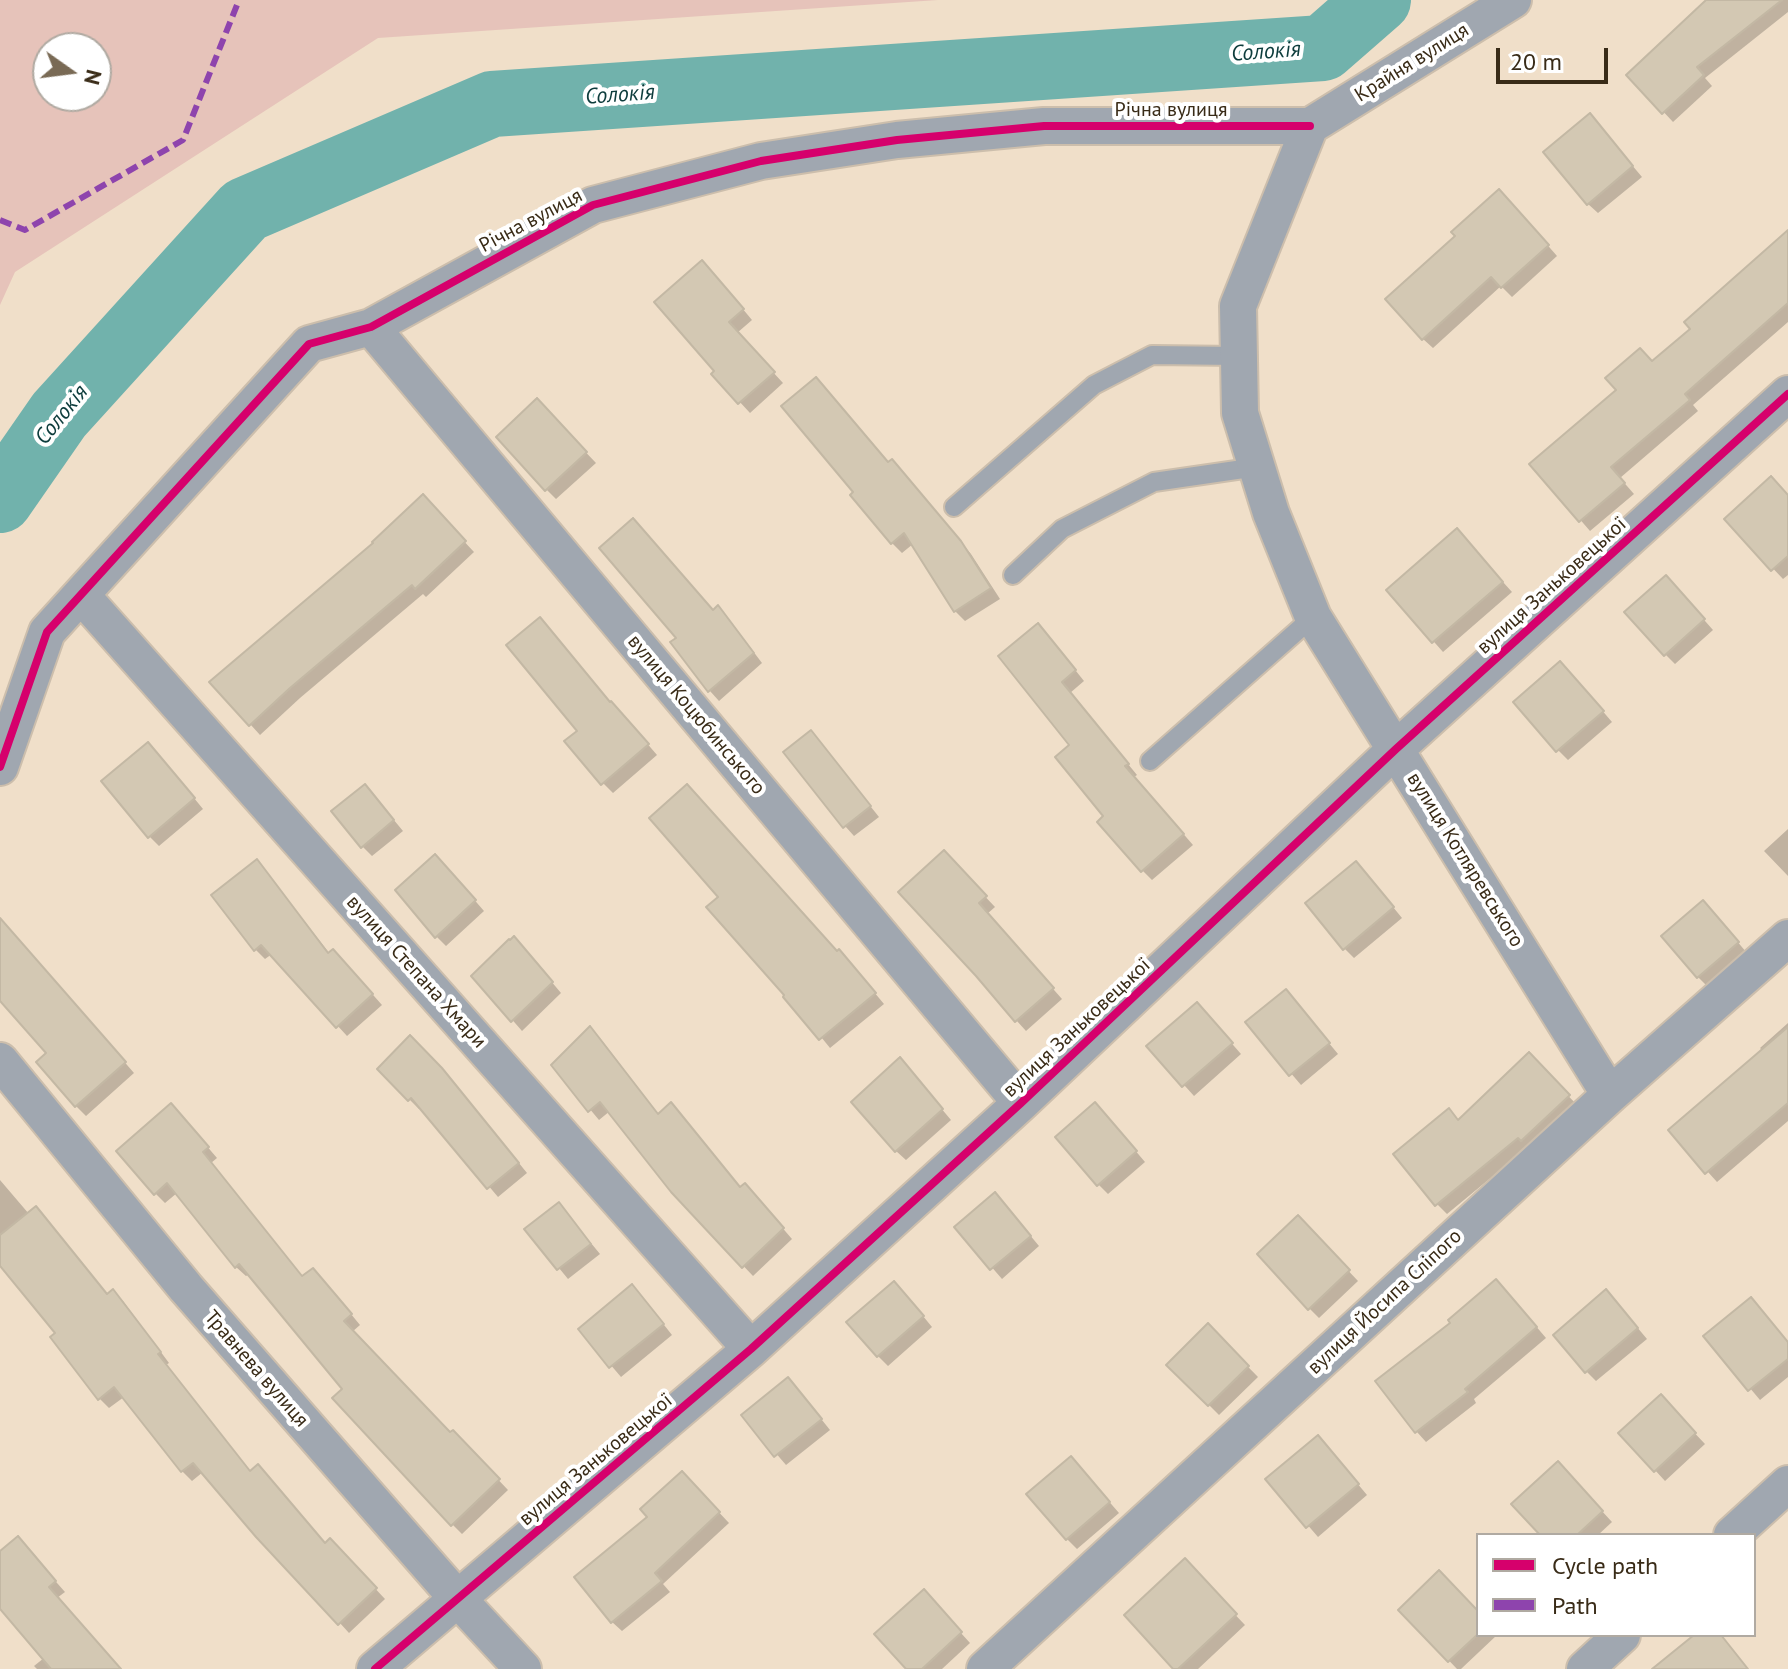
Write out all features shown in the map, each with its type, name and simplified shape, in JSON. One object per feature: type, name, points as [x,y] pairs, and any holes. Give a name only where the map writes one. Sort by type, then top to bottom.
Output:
[{"type":"street","name":"Крайня вулиця","points":[[1310,126],[1513,0]]},
{"type":"street","name":"Річна вулиця","points":[[0,767],[47,632],[309,344],[371,327],[593,205],[761,161],[897,140],[1044,126],[1310,126]]},
{"type":"street","name":"вулиця Котляревського","points":[[1310,126],[1238,306],[1240,413],[1271,513],[1313,617],[1610,1095]]},
{"type":"street","name":"вулиця Коцюбинського","points":[[371,327],[1021,1103]]},
{"type":"street","name":"вулиця Заньковецької","points":[[375,1669],[751,1349],[1021,1103],[1396,749],[1788,394]]},
{"type":"street","name":"вулиця Степана Хмари","points":[[81,595],[751,1349]]},
{"type":"street","name":"вулиця Йосипа Сліпого","points":[[985,1669],[1610,1095],[1788,938]]},
{"type":"street","name":"Травнева вулиця","points":[[0,1061],[186,1288],[523,1669]]},
{"type":"street","points":[[1734,1533],[1788,1484]]},
{"type":"street","points":[[1585,1669],[1620,1637]]},
{"type":"lane","points":[[954,507],[1094,385],[1152,355],[1239,356]]},
{"type":"lane","points":[[1013,575],[1062,529],[1154,482],[1257,467]]},
{"type":"lane","points":[[1150,761],[1313,617]]},
{"type":"shaded area","points":[[0,0],[938,0],[378,38],[15,272],[0,305]]},
{"type":"building","points":[[1706,0],[1782,0],[1697,67],[1704,75],[1662,114],[1626,75]]},
{"type":"building","points":[[1590,113],[1633,166],[1587,205],[1543,152]]},
{"type":"building","points":[[1499,189],[1549,245],[1501,288],[1491,277],[1422,340],[1385,299],[1455,236],[1451,232]]},
{"type":"building","points":[[1788,230],[1788,303],[1685,394],[1690,400],[1611,467],[1625,483],[1579,522],[1529,464],[1616,390],[1605,378],[1640,348],[1652,361],[1690,329],[1684,322]]},
{"type":"building","points":[[702,260],[744,309],[729,322],[775,372],[738,404],[711,374],[714,371],[654,302]]},
{"type":"building","points":[[816,377],[888,462],[892,459],[961,541],[991,588],[954,612],[904,533],[891,544],[850,495],[853,492],[781,406]]},
{"type":"building","points":[[537,398],[587,452],[545,491],[496,437]]},
{"type":"building","points":[[1771,476],[1788,495],[1788,556],[1771,571],[1724,519]]},
{"type":"building","points":[[423,494],[466,541],[415,589],[412,585],[249,726],[209,682],[373,543]]},
{"type":"building","points":[[633,518],[713,610],[718,605],[754,653],[708,692],[670,642],[676,638],[599,548]]},
{"type":"building","points":[[1457,528],[1503,582],[1432,643],[1386,590]]},
{"type":"building","points":[[1666,575],[1705,619],[1664,656],[1624,612]]},
{"type":"building","points":[[540,617],[649,744],[601,785],[564,741],[577,731],[506,645]]},
{"type":"building","points":[[1038,623],[1076,670],[1062,682],[1129,764],[1125,766],[1184,834],[1141,872],[1097,822],[1103,816],[1055,757],[1069,745],[998,656]]},
{"type":"building","points":[[1560,661],[1604,711],[1556,752],[1513,702]]},
{"type":"building","points":[[811,730],[871,806],[843,828],[783,752]]},
{"type":"building","points":[[148,742],[195,798],[148,838],[101,781]]},
{"type":"building","points":[[365,784],[394,820],[361,848],[331,811]]},
{"type":"building","points":[[687,784],[876,993],[819,1040],[784,995],[706,907],[718,897],[649,818]]},
{"type":"building","points":[[944,850],[987,896],[979,903],[1054,988],[1015,1022],[898,892]]},
{"type":"building","points":[[435,854],[476,900],[435,938],[395,890]]},
{"type":"building","points":[[257,859],[328,953],[333,949],[373,994],[336,1028],[261,945],[254,951],[211,895]]},
{"type":"building","points":[[1356,861],[1394,907],[1343,950],[1305,903]]},
{"type":"building","points":[[1703,900],[1739,942],[1697,978],[1661,936]]},
{"type":"building","points":[[0,918],[126,1062],[75,1107],[36,1062],[46,1053],[0,1001]]},
{"type":"building","points":[[514,936],[553,982],[511,1022],[471,976]]},
{"type":"building","points":[[1286,989],[1330,1043],[1289,1076],[1245,1022]]},
{"type":"building","points":[[1197,1002],[1233,1043],[1182,1087],[1146,1046]]},
{"type":"building","points":[[590,1026],[658,1114],[671,1102],[740,1187],[745,1183],[784,1228],[742,1268],[671,1192],[600,1102],[588,1112],[551,1065]]},
{"type":"building","points":[[1788,1027],[1788,1103],[1705,1174],[1668,1130]]},
{"type":"building","points":[[410,1035],[442,1068],[519,1163],[487,1189],[411,1098],[408,1101],[377,1069]]},
{"type":"building","points":[[1529,1052],[1570,1095],[1521,1141],[1518,1138],[1435,1206],[1393,1154],[1449,1108],[1458,1120]]},
{"type":"building","points":[[900,1057],[943,1109],[895,1152],[851,1102]]},
{"type":"building","points":[[1095,1102],[1137,1151],[1097,1186],[1055,1137]]},
{"type":"building","points":[[171,1103],[209,1147],[203,1152],[302,1276],[313,1268],[352,1314],[344,1321],[450,1432],[453,1430],[500,1479],[451,1526],[332,1398],[342,1389],[239,1264],[235,1268],[167,1183],[154,1195],[116,1151]]},
{"type":"building","points":[[995,1192],[1031,1236],[990,1270],[954,1227]]},
{"type":"building","points":[[559,1202],[591,1244],[557,1270],[524,1229]]},
{"type":"building","points":[[36,1206],[107,1294],[113,1289],[161,1352],[158,1354],[250,1471],[258,1464],[325,1543],[330,1538],[377,1588],[338,1625],[256,1537],[193,1463],[181,1472],[114,1387],[98,1400],[50,1337],[55,1333],[0,1266],[0,1235]]},
{"type":"building","points":[[1298,1215],[1350,1270],[1308,1310],[1257,1254]]},
{"type":"building","points":[[1496,1279],[1537,1327],[1465,1389],[1468,1392],[1415,1433],[1375,1381],[1450,1323],[1448,1320]]},
{"type":"building","points":[[894,1281],[924,1316],[877,1357],[846,1322]]},
{"type":"building","points":[[632,1284],[664,1324],[609,1368],[578,1329]]},
{"type":"building","points":[[1606,1289],[1638,1328],[1585,1373],[1553,1335]]},
{"type":"building","points":[[1751,1297],[1788,1342],[1788,1359],[1748,1391],[1703,1336]]},
{"type":"building","points":[[1208,1323],[1249,1366],[1208,1406],[1166,1365]]},
{"type":"building","points":[[788,1377],[822,1419],[774,1457],[741,1415]]},
{"type":"building","points":[[1661,1394],[1696,1433],[1654,1472],[1618,1433]]},
{"type":"building","points":[[1318,1435],[1359,1484],[1306,1528],[1265,1479]]},
{"type":"building","points":[[1071,1456],[1110,1502],[1066,1540],[1026,1494]]},
{"type":"building","points":[[1558,1461],[1603,1511],[1579,1533],[1538,1533],[1511,1504]]},
{"type":"building","points":[[682,1471],[720,1512],[655,1573],[662,1581],[611,1623],[574,1577],[647,1517],[640,1509]]},
{"type":"building","points":[[18,1536],[56,1581],[49,1587],[121,1669],[51,1669],[0,1609],[0,1551]]},
{"type":"building","points":[[1185,1558],[1237,1614],[1178,1669],[1173,1669],[1124,1615]]},
{"type":"building","points":[[1439,1570],[1476,1609],[1476,1636],[1448,1662],[1398,1610]]},
{"type":"building","points":[[924,1589],[962,1632],[922,1669],[906,1669],[874,1634]]},
{"type":"building","points":[[1692,1637],[1723,1637],[1748,1669],[1652,1669]]},
{"type":"waterway","name":"Солокія","points":[[0,500],[59,415],[245,210],[492,104],[1323,48],[1378,0]]},
{"type":"marked path","points":[[0,220],[25,230],[183,140],[239,0]]},
{"type":"cycle path","points":[[0,767],[47,632],[309,344],[371,327],[593,205],[761,161],[897,140],[1044,126],[1310,126]]},
{"type":"cycle path","points":[[375,1669],[751,1349],[1021,1103],[1396,749],[1788,394]]}]
